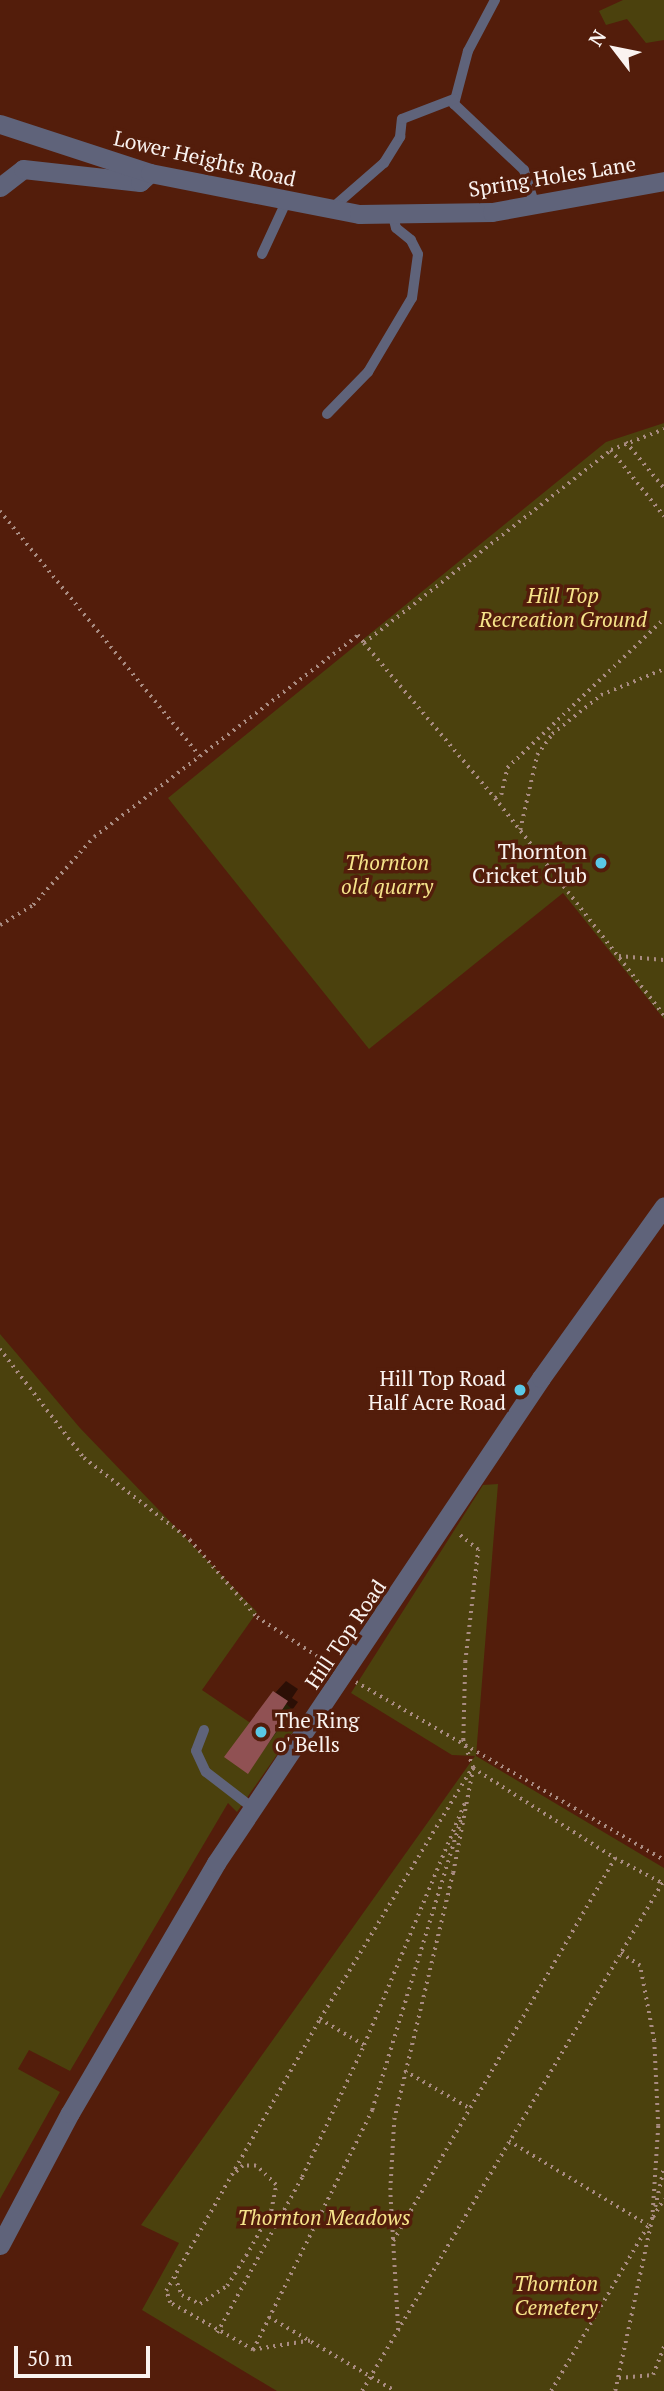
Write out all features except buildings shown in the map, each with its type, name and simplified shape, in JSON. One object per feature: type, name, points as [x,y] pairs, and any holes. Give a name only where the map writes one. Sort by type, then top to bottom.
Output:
[{"type":"street","name":"Lower Heights Road","points":[[0,124],[150,173],[331,209],[399,216]]},
{"type":"street","points":[[0,187],[23,169],[48,168],[140,182],[150,173]]},
{"type":"street","name":"Spring Holes Lane","points":[[399,216],[492,212],[664,181]]},
{"type":"street","name":"Hill Top Road","points":[[0,2245],[70,2113],[253,1808],[345,1675],[541,1378],[664,1206]]},
{"type":"lane","points":[[495,0],[468,51],[454,99],[457,111],[524,170],[535,205]]},
{"type":"lane","points":[[331,209],[384,163],[400,137],[402,119],[454,99]]},
{"type":"lane","points":[[262,254],[287,200]]},
{"type":"lane","points":[[327,414],[368,372],[412,298],[418,254],[411,240],[396,228],[399,216]]},
{"type":"lane","points":[[204,1730],[196,1751],[206,1772],[253,1808]]},
{"type":"path","points":[[364,643],[611,450],[664,429]]},
{"type":"path","points":[[626,442],[664,488]]},
{"type":"path","points":[[611,450],[664,516]]},
{"type":"path","points":[[0,511],[200,757]]},
{"type":"path","points":[[495,798],[501,795],[506,768],[664,620]]},
{"type":"path","points":[[0,925],[33,905],[94,837],[358,635],[495,798],[664,1015]]},
{"type":"path","points":[[520,830],[537,755],[552,734],[601,695],[664,669]]},
{"type":"path","points":[[619,956],[664,960]]},
{"type":"path","points":[[0,1349],[84,1458],[190,1540],[257,1617],[403,1713],[463,1740],[664,1860]]},
{"type":"path","points":[[398,2330],[393,2241],[394,2120],[469,1793],[472,1768],[463,1740],[465,1662],[478,1550],[445,1525]]},
{"type":"path","points":[[362,2391],[663,1882],[615,1858],[472,1768]]},
{"type":"path","points":[[310,2341],[253,2350],[217,2333],[170,2302],[166,2291],[320,2019],[472,1768]]},
{"type":"path","points":[[217,2333],[302,2177],[364,2045],[469,1793]]},
{"type":"path","points":[[253,2350],[372,2110],[469,1793]]},
{"type":"path","points":[[393,2241],[615,1858]]},
{"type":"path","points":[[620,1953],[640,1966],[654,2041],[658,2126],[652,2219]]},
{"type":"path","points":[[320,2019],[364,2045]]},
{"type":"path","points":[[405,2071],[469,2109]]},
{"type":"path","points":[[509,2141],[650,2226]]},
{"type":"path","points":[[174,2275],[182,2295],[201,2304],[228,2286],[246,2256],[271,2211],[276,2185],[256,2166],[243,2166],[231,2176]]},
{"type":"path","points":[[615,2391],[664,2166]]},
{"type":"path","points":[[551,2391],[664,2199]]},
{"type":"path","points":[[269,2317],[395,2391]]},
{"type":"path","points":[[618,2378],[653,2375],[664,2346]]},
{"type":"green space","points":[[623,0],[664,0],[664,40],[646,43],[627,19],[606,25],[599,11]]},
{"type":"green space","points":[[664,423],[664,1019],[563,893],[369,1049],[168,798],[606,442]]},
{"type":"green space","points":[[0,1334],[80,1428],[257,1612],[202,1690],[252,1724],[273,1691],[302,1719],[237,1812],[228,1803],[70,2071],[29,2050],[18,2069],[60,2092],[0,2199]]},
{"type":"green space","name":"Thornton Meadows","points":[[498,1484],[476,1756],[664,1868],[664,2391],[277,2391],[142,2310],[179,2243],[141,2225],[475,1756],[452,1755],[351,1693],[483,1485]]},
{"type":"place","name":"Thornton Cricket Club","points":[[601,863]]},
{"type":"place","name":"Hill Top Road Half Acre Road","points":[[520,1390]]},
{"type":"place","name":"The Ring o' Bells","points":[[261,1732]]},
{"type":"park label","name":"Hill Top Recreation Ground","points":[[563,607]]},
{"type":"park label","name":"Thornton old quarry","points":[[387,874]]},
{"type":"park label","name":"Thornton Cemetery","points":[[556,2295]]}]
